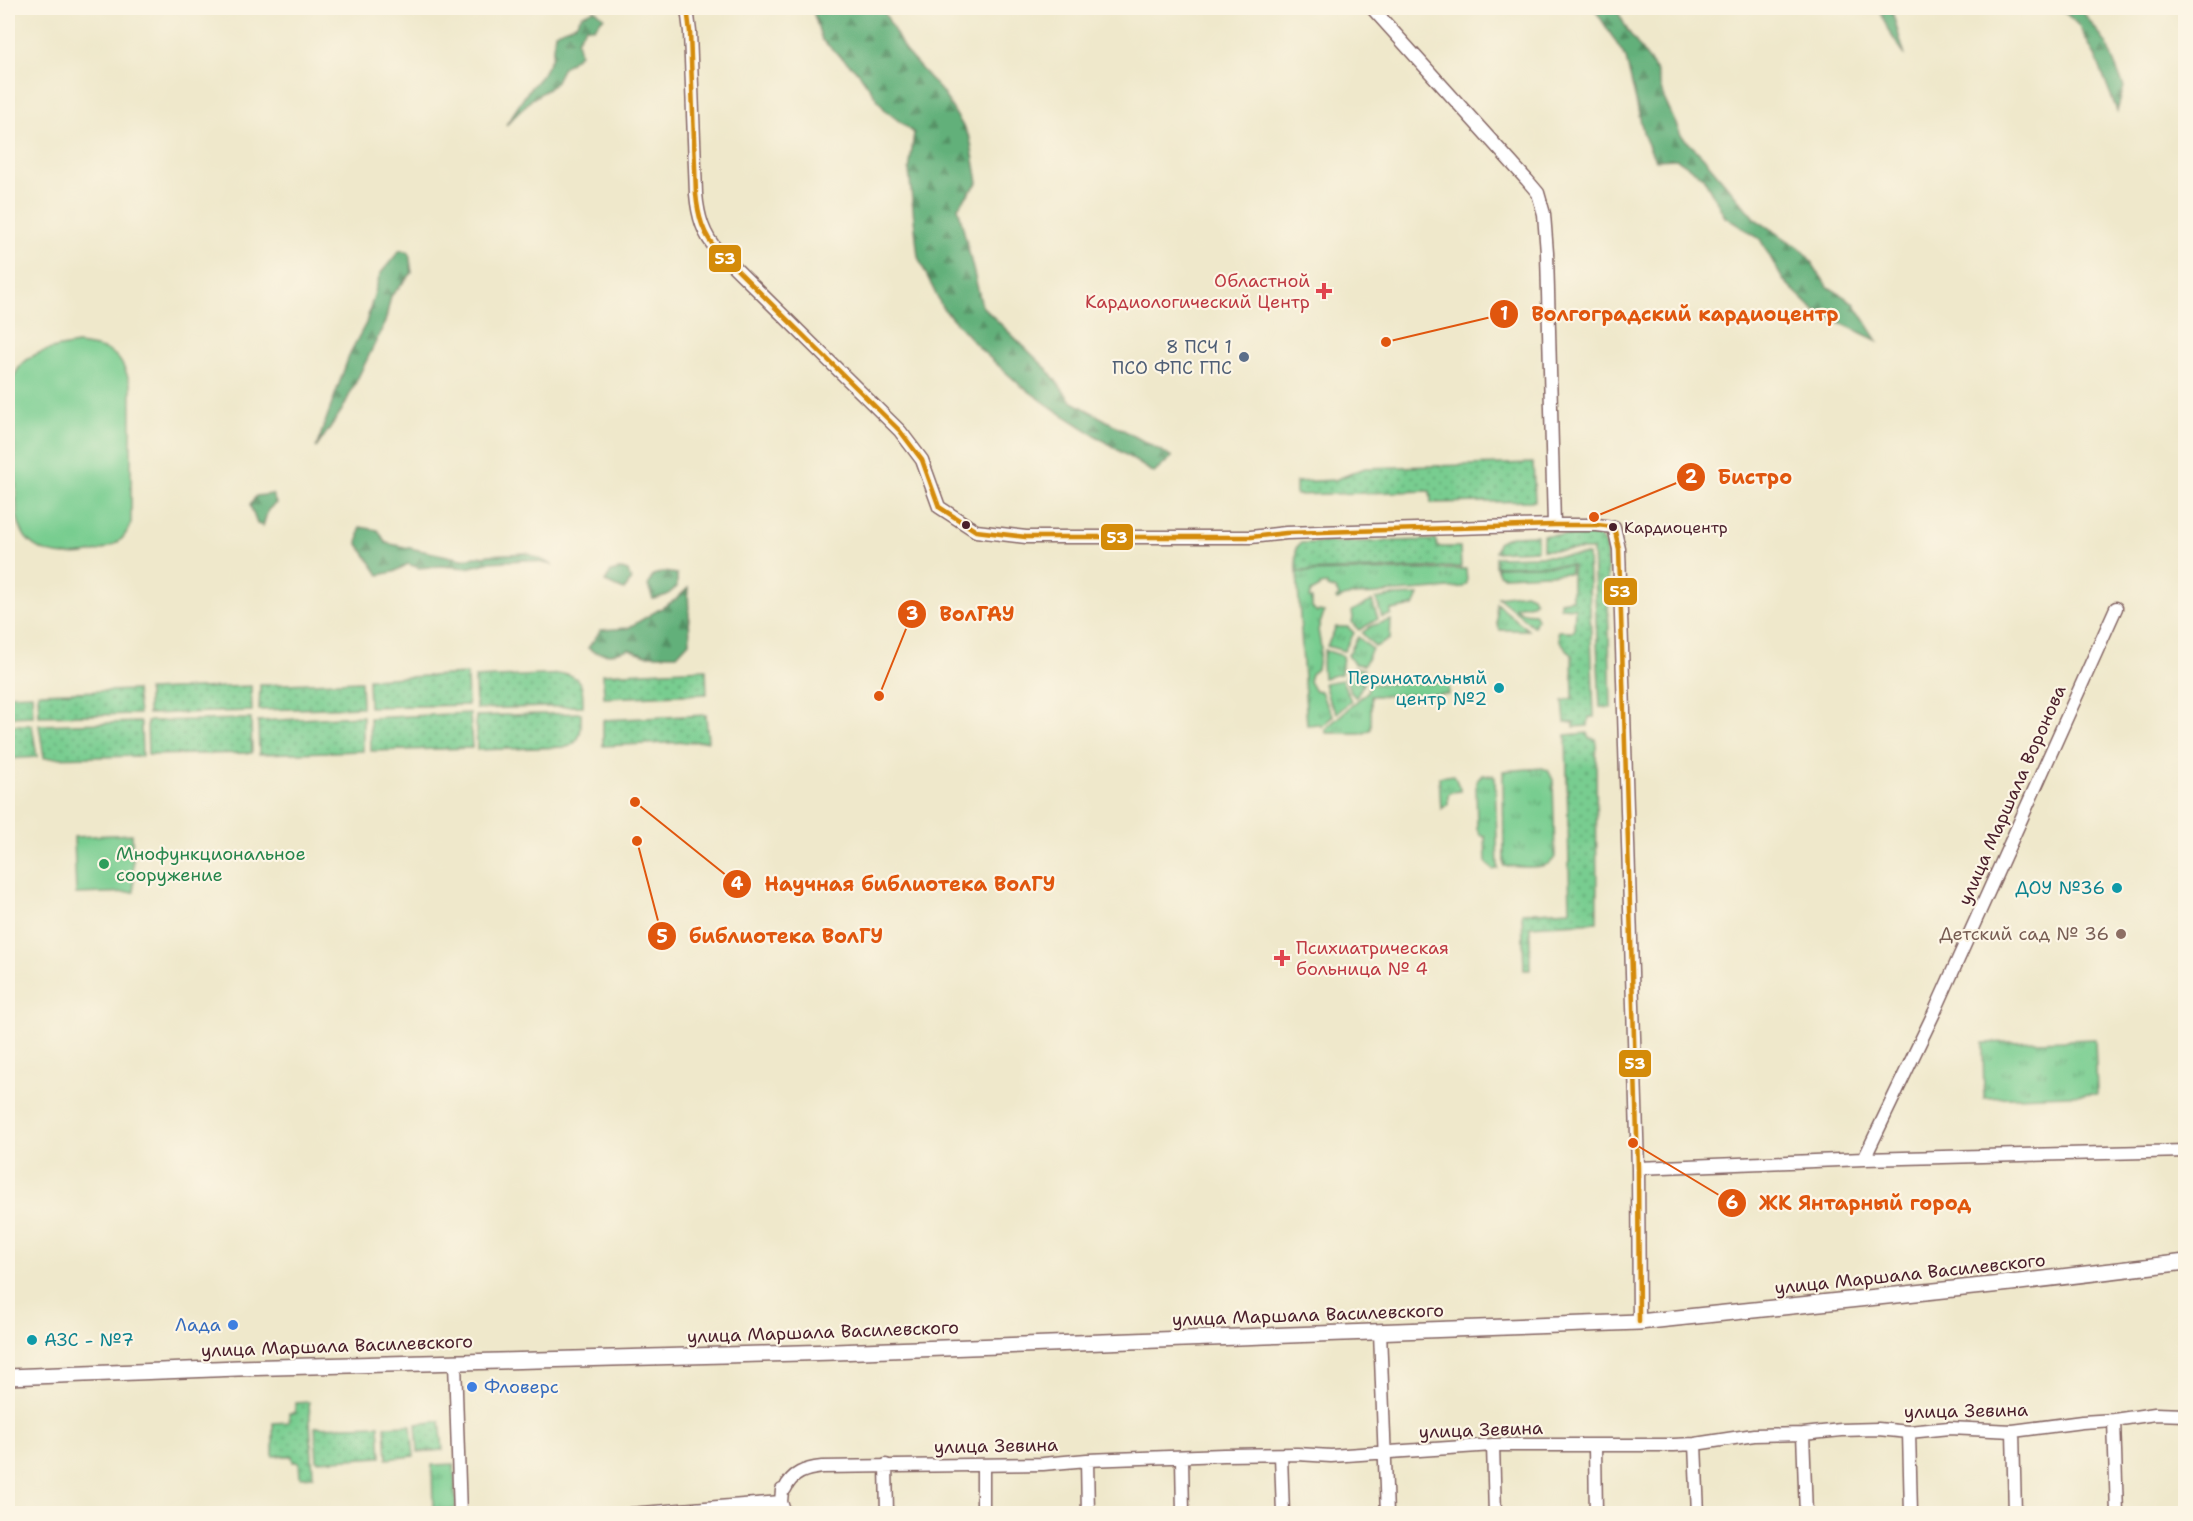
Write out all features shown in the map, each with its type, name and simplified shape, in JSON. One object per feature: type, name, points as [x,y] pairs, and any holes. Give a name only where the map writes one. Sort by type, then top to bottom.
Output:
[{"type":"main road","name":"улица Маршала Василевского","points":[[8,1377],[835,1352],[1639,1322],[2186,1262]]},
{"type":"street","points":[[687,8],[690,32],[696,194],[700,217],[707,237],[718,251],[900,431],[922,460],[936,501],[944,512],[976,531],[1026,537],[1251,537],[1286,533],[1554,525],[1614,527],[1618,541],[1638,1168],[1639,1322]]},
{"type":"street","points":[[1372,8],[1527,180],[1538,193],[1542,204],[1547,253],[1554,525]]},
{"type":"street","name":"улица Маршала Воронова","points":[[1864,1160],[1939,1002],[2116,608]]},
{"type":"street","points":[[1638,1168],[2186,1151]]},
{"type":"street","points":[[1380,1332],[1388,1514]]},
{"type":"street","points":[[455,1362],[460,1514]]},
{"type":"street","name":"улица Зевина","points":[[783,1508],[782,1490],[794,1475],[811,1468],[886,1465],[983,1466],[1087,1460],[1281,1455],[1331,1456],[1493,1445],[1695,1444],[1754,1435],[1851,1430],[1909,1432],[1949,1428],[2013,1431],[2156,1414],[2186,1415]]},
{"type":"street","points":[[2114,1420],[2117,1514]]},
{"type":"street","points":[[2013,1431],[2015,1514]]},
{"type":"street","points":[[1909,1432],[1911,1514]]},
{"type":"street","points":[[1803,1434],[1806,1514]]},
{"type":"street","points":[[1695,1444],[1698,1514]]},
{"type":"street","points":[[1493,1445],[1495,1514]]},
{"type":"street","points":[[1595,1446],[1596,1514]]},
{"type":"street","points":[[1281,1455],[1282,1514]]},
{"type":"street","points":[[1182,1458],[1183,1514]]},
{"type":"street","points":[[1087,1460],[1088,1514]]},
{"type":"street","points":[[886,1465],[887,1514]]},
{"type":"street","points":[[983,1466],[983,1514]]},
{"type":"street","points":[[630,1514],[783,1508]]},
{"type":"green space","points":[[812,8],[882,8],[905,51],[943,93],[970,138],[978,182],[958,207],[982,306],[1047,369],[1071,401],[1172,457],[1154,473],[1020,385],[980,349],[942,307],[918,257],[909,171],[914,133],[885,110],[859,73],[822,40]]},
{"type":"green space","points":[[1594,8],[1616,8],[1628,31],[1656,70],[1663,96],[1681,135],[1703,157],[1755,219],[1804,251],[1827,286],[1854,303],[1878,341],[1815,311],[1783,280],[1760,239],[1725,217],[1703,177],[1677,159],[1655,160],[1644,136],[1626,58]]},
{"type":"green space","points":[[1879,8],[1891,8],[1905,56],[1888,30]]},
{"type":"green space","points":[[2060,8],[2083,8],[2083,12],[2106,43],[2124,87],[2117,111],[2096,57],[2078,25]]},
{"type":"green space","points":[[595,10],[604,17],[594,28],[586,27],[577,40],[580,54],[562,69],[554,85],[532,99],[506,125],[528,91],[542,75],[552,57],[555,33],[576,24],[582,15]]},
{"type":"green space","points":[[400,250],[409,252],[412,273],[391,296],[385,323],[342,410],[316,448],[350,353],[366,323],[380,274]]},
{"type":"green space","points":[[77,344],[107,350],[114,354],[124,366],[128,376],[131,387],[131,523],[123,538],[118,542],[96,552],[70,555],[45,551],[35,546],[26,538],[19,525],[12,383],[16,373],[29,358],[47,350]]},
{"type":"green space","points":[[1533,463],[1535,501],[1431,503],[1430,491],[1296,495],[1296,482],[1335,480],[1365,468]]},
{"type":"green space","points":[[272,494],[276,503],[268,510],[263,526],[257,524],[250,505],[256,496]]},
{"type":"green space","points":[[360,527],[378,530],[386,543],[462,559],[527,553],[553,565],[527,560],[491,562],[467,568],[441,566],[419,568],[408,564],[394,572],[379,575],[358,544]]},
{"type":"green space","points":[[1537,535],[1537,550],[1495,552],[1499,541],[1511,536]]},
{"type":"green space","points":[[1543,535],[1594,535],[1601,539],[1605,546],[1611,708],[1600,707],[1593,550],[1543,550]]},
{"type":"green space","points":[[1436,540],[1437,547],[1460,547],[1461,567],[1297,571],[1296,548],[1301,543]]},
{"type":"green space","points":[[1588,555],[1594,717],[1589,717],[1588,726],[1574,727],[1574,723],[1565,722],[1563,701],[1573,698],[1572,655],[1559,640],[1558,631],[1574,631],[1575,608],[1560,607],[1560,601],[1572,599],[1572,565],[1495,566],[1495,557]]},
{"type":"green space","points":[[1570,565],[1570,573],[1503,576],[1499,574],[1496,567]]},
{"type":"green space","points":[[622,569],[628,571],[631,581],[624,590],[605,582],[611,572]]},
{"type":"green space","points":[[1466,569],[1467,583],[1463,587],[1354,595],[1337,600],[1339,596],[1336,590],[1327,587],[1327,584],[1320,585],[1311,592],[1309,598],[1312,599],[1312,608],[1317,613],[1324,612],[1318,630],[1321,647],[1317,669],[1311,674],[1309,681],[1314,690],[1321,691],[1333,716],[1321,727],[1320,724],[1307,725],[1297,572]]},
{"type":"green space","points":[[664,572],[677,574],[677,587],[667,595],[653,599],[648,586],[653,575]]},
{"type":"green space","points":[[688,588],[690,641],[677,655],[646,655],[629,649],[610,654],[594,652],[588,648],[601,630],[628,628],[675,600]]},
{"type":"green space","points":[[1525,593],[1532,596],[1535,602],[1515,607],[1520,612],[1534,613],[1537,619],[1534,627],[1498,597]]},
{"type":"green space","points":[[1419,595],[1414,606],[1391,610],[1391,615],[1382,617],[1376,599],[1392,596]]},
{"type":"green space","points":[[1372,601],[1378,619],[1359,630],[1352,623],[1352,611]]},
{"type":"green space","points":[[1496,603],[1528,630],[1500,630],[1497,624]]},
{"type":"green space","points":[[1391,620],[1390,639],[1375,647],[1362,633],[1371,626]]},
{"type":"green space","points":[[1336,627],[1348,627],[1354,633],[1344,651],[1327,646]]},
{"type":"green space","points":[[1358,637],[1372,649],[1364,665],[1354,664],[1348,655]]},
{"type":"green space","points":[[1325,650],[1343,656],[1341,674],[1323,678],[1322,662]]},
{"type":"green space","points":[[1353,668],[1364,669],[1363,684],[1356,698],[1350,691],[1345,676],[1351,674]]},
{"type":"green space","points":[[706,669],[707,694],[604,698],[603,674]]},
{"type":"green space","points":[[467,674],[468,705],[369,707],[368,679]]},
{"type":"green space","points":[[567,674],[580,683],[583,706],[476,709],[475,678]]},
{"type":"green space","points":[[1342,680],[1351,701],[1337,713],[1329,701],[1324,683]]},
{"type":"green space","points":[[361,681],[362,707],[259,710],[260,685]]},
{"type":"green space","points":[[1448,682],[1449,694],[1371,696],[1371,729],[1364,733],[1326,733],[1325,729],[1367,692],[1369,684]]},
{"type":"green space","points":[[251,686],[252,711],[148,714],[148,690]]},
{"type":"green space","points":[[136,690],[139,714],[39,716],[38,693]]},
{"type":"green space","points":[[32,694],[33,716],[8,717],[8,695]]},
{"type":"green space","points":[[470,713],[472,748],[371,751],[370,718]]},
{"type":"green space","points":[[581,713],[581,729],[578,738],[567,747],[477,750],[476,716]]},
{"type":"green space","points":[[706,715],[708,741],[603,746],[603,720]]},
{"type":"green space","points":[[363,716],[363,751],[259,754],[258,721]]},
{"type":"green space","points":[[251,719],[252,753],[148,755],[147,721]]},
{"type":"green space","points":[[141,722],[142,756],[44,758],[39,725]]},
{"type":"green space","points":[[8,725],[32,725],[37,757],[8,759]]},
{"type":"green space","points":[[1588,733],[1589,738],[1596,739],[1597,922],[1530,926],[1530,970],[1524,970],[1522,913],[1570,910],[1566,735]]},
{"type":"green space","points":[[1542,768],[1548,770],[1553,780],[1555,857],[1546,865],[1504,866],[1503,771]]},
{"type":"green space","points":[[1454,775],[1461,791],[1451,792],[1448,795],[1448,804],[1441,809],[1439,777]]},
{"type":"green space","points":[[1482,775],[1495,777],[1498,869],[1493,870],[1486,862],[1485,837],[1480,835],[1477,829],[1476,782]]},
{"type":"green space","name":"Мнофункциональное сооружение","points":[[132,834],[134,892],[76,894],[74,837]]},
{"type":"green space","points":[[2095,1039],[2097,1094],[1984,1098],[1983,1043]]},
{"type":"green space","points":[[309,1402],[313,1476],[300,1477],[299,1462],[293,1462],[292,1456],[273,1456],[273,1423],[289,1422],[289,1413],[295,1413],[296,1403]]},
{"type":"green space","points":[[440,1421],[443,1450],[418,1452],[416,1424]]},
{"type":"green space","points":[[379,1425],[381,1457],[317,1461],[315,1427]]},
{"type":"green space","points":[[411,1425],[414,1456],[387,1459],[385,1426]]},
{"type":"green space","points":[[454,1464],[456,1509],[433,1510],[432,1465]]},
{"type":"transit line","name":"53","points":[[687,8],[690,32],[696,194],[705,232],[718,251],[900,431],[922,460],[939,507],[976,531],[1026,537],[1251,537],[1286,533],[1554,525],[1614,527],[1619,549],[1638,1168],[1639,1322]]},
{"type":"place","name":"Областной Кардиологический Центр","points":[[1324,291]]},
{"type":"place","name":"Волгоградский кардиоцентр","points":[[1386,342]]},
{"type":"place","name":"8 ПСЧ 1 ПСО ФПС ГПС","points":[[1244,357]]},
{"type":"place","name":"Бистро","points":[[1594,517]]},
{"type":"place","name":"Кардиоцентр","points":[[1613,527]]},
{"type":"place","name":"Перинатальный центр №2","points":[[1499,688]]},
{"type":"place","name":"ВолГАУ","points":[[879,696]]},
{"type":"place","name":"Научная библиотека ВолГУ","points":[[635,802]]},
{"type":"place","name":"библиотека ВолГУ","points":[[637,841]]},
{"type":"place","name":"Мнофункциональное сооружение","points":[[104,864]]},
{"type":"place","name":"ДОУ №36","points":[[2117,888]]},
{"type":"place","name":"Детский сад № 36","points":[[2121,934]]},
{"type":"place","name":"Психиатрическая больница № 4","points":[[1282,958]]},
{"type":"place","name":"ЖК Янтарный город","points":[[1633,1143]]},
{"type":"place","name":"Лада","points":[[233,1325]]},
{"type":"place","name":"АЗС - №7","points":[[32,1340]]},
{"type":"place","name":"Фловерс","points":[[472,1387]]}]
